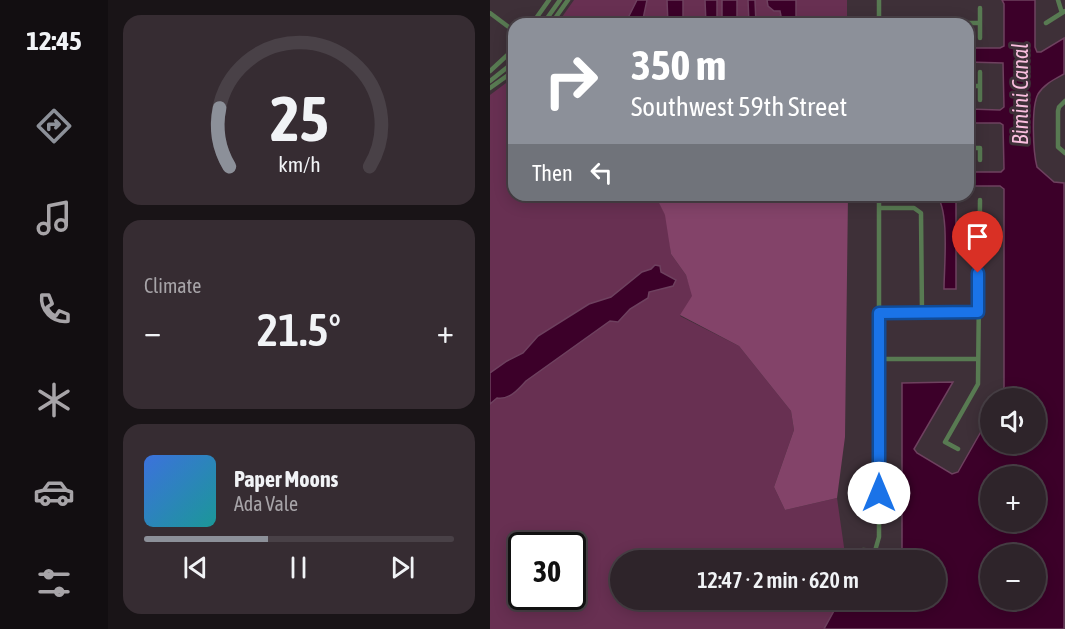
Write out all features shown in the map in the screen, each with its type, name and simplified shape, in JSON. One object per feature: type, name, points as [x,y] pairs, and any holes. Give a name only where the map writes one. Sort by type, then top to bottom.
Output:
[{"type":"street","points":[[536,18],[549,0]]},
{"type":"street","points":[[547,18],[560,0]]},
{"type":"street","points":[[555,18],[568,0]]},
{"type":"street","points":[[879,0],[879,18]]},
{"type":"street","points":[[1046,22],[1063,12],[1058,0]]},
{"type":"street","points":[[980,8],[980,38]]},
{"type":"street","points":[[490,13],[508,26]]},
{"type":"street","points":[[974,23],[980,23]]},
{"type":"street","points":[[490,71],[508,54]]},
{"type":"street","points":[[490,81],[508,67]]},
{"type":"street","points":[[980,72],[980,100]]},
{"type":"street","points":[[490,88],[508,75]]},
{"type":"street","points":[[974,86],[980,86]]},
{"type":"street","points":[[1064,101],[1058,111],[1058,147],[1064,153]]},
{"type":"street","points":[[974,148],[980,148],[980,160]]},
{"type":"street","points":[[958,449],[945,442],[976,389],[980,200]]},
{"type":"street","points":[[875,550],[879,537],[879,201]]},
{"type":"street","points":[[879,208],[914,208],[920,211],[922,217],[922,312]]},
{"type":"street","points":[[879,313],[978,312]]},
{"type":"street","points":[[879,359],[978,359]]},
{"type":"shaded area","points":[[574,0],[847,0],[847,18],[561,18]]},
{"type":"shaded area","points":[[508,82],[508,201],[658,201],[667,218],[671,254],[686,275],[693,296],[680,316],[739,346],[791,411],[794,430],[774,487],[785,510],[837,498],[844,550],[610,550],[610,610],[834,610],[824,629],[490,629],[490,95]]},
{"type":"shaded area","points":[[658,201],[848,201],[845,437],[837,498],[785,510],[774,487],[794,430],[791,411],[739,346],[680,315],[692,296],[686,275],[671,254],[665,215]]},
{"type":"water","points":[[637,0],[647,0],[643,18],[628,18]]},
{"type":"water","points":[[667,0],[683,0],[683,18],[668,18]]},
{"type":"water","points":[[705,0],[717,0],[717,18],[706,18]]},
{"type":"water","points":[[722,0],[737,0],[737,18],[722,18]]},
{"type":"water","points":[[748,0],[755,0],[756,18],[749,18]]},
{"type":"water","points":[[767,0],[796,0],[796,18],[778,18],[781,16],[780,11],[774,11],[768,6]]},
{"type":"water","name":"Bimini Canal","points":[[1002,0],[1035,0],[1035,47],[1037,52],[1041,52],[1064,38],[1064,74],[1040,90],[1034,109],[1033,130],[1037,167],[1054,182],[1064,183],[1064,629],[824,629],[834,610],[946,610],[946,550],[902,550],[902,383],[953,382],[914,449],[952,474],[958,472],[980,433],[980,454],[1046,454],[1046,388],[1004,388],[1004,189],[1000,186],[974,186],[974,172],[1001,172],[1004,169],[1003,125],[974,123],[974,109],[1000,110],[1004,107],[1003,63],[974,62],[974,48],[1004,46],[1004,4]]},
{"type":"water","points":[[956,201],[956,289],[944,289],[945,225],[940,202]]},
{"type":"water","points":[[655,265],[660,266],[661,272],[676,280],[673,286],[649,292],[648,298],[630,309],[618,322],[610,321],[526,381],[513,394],[497,398],[490,404],[490,373],[523,353],[538,336],[589,304],[611,297],[642,272]]},
{"type":"route","points":[[879,493],[879,313],[978,312],[978,273]]}]
